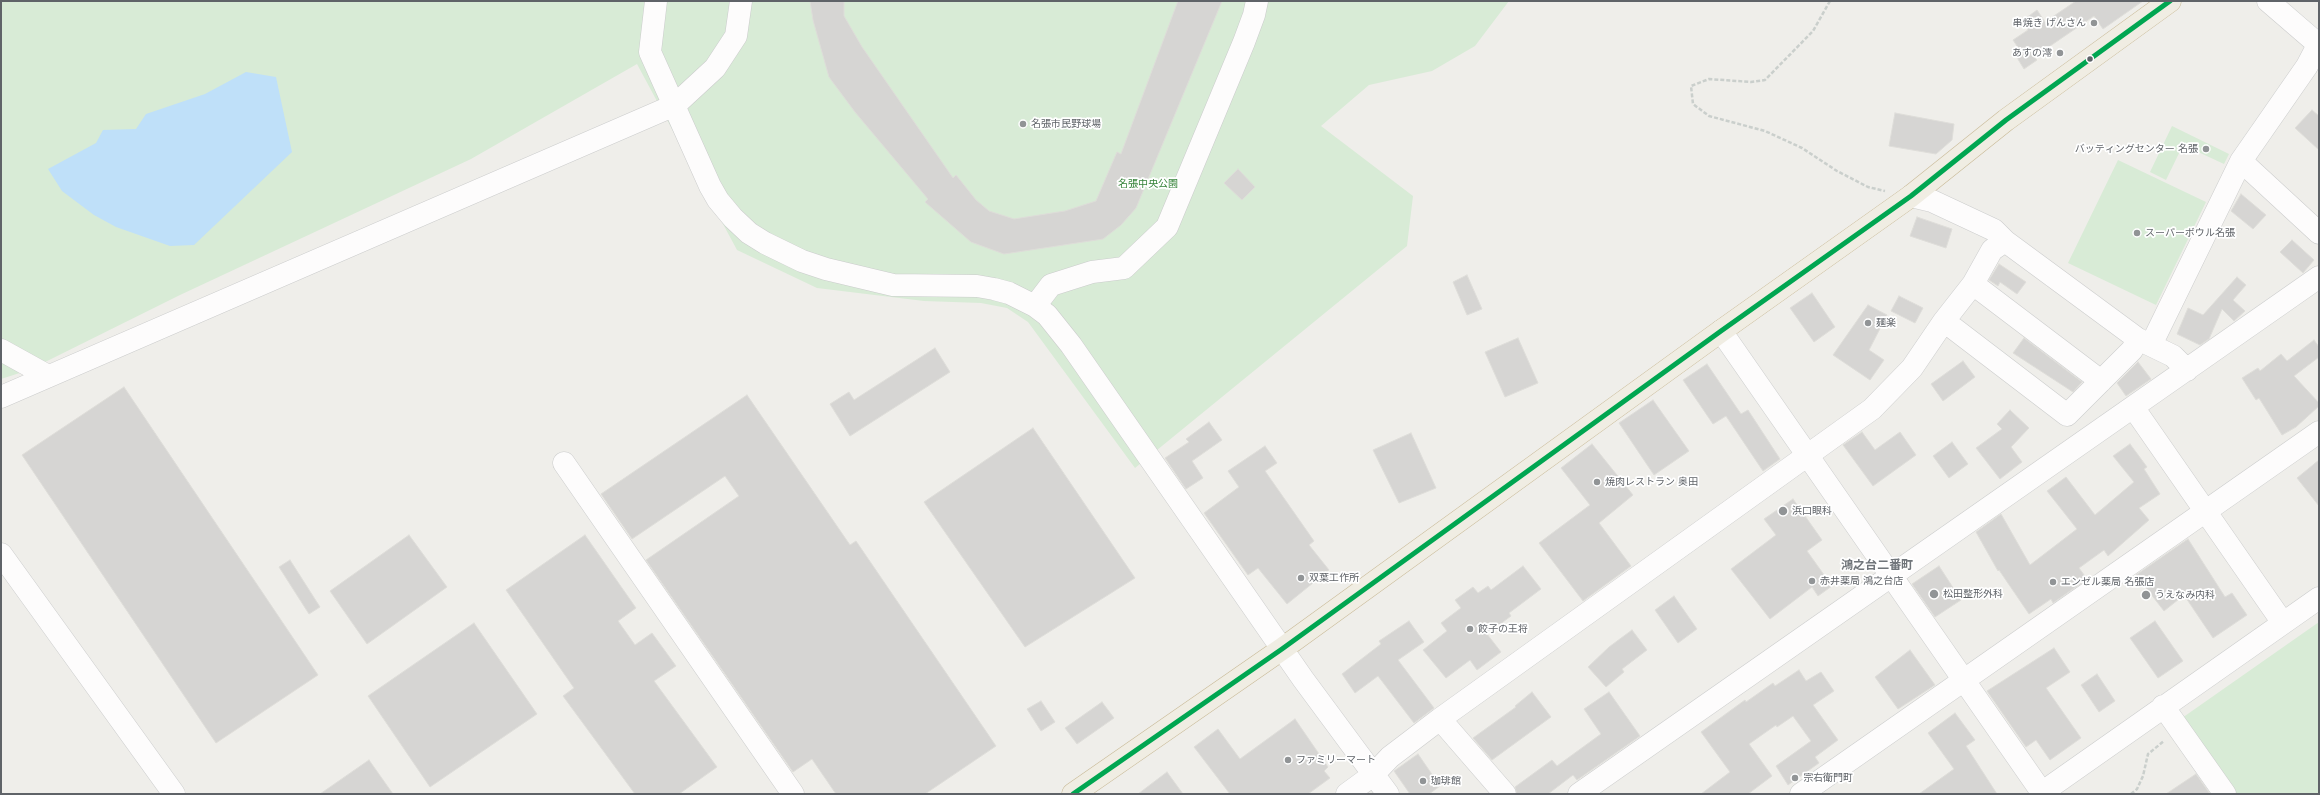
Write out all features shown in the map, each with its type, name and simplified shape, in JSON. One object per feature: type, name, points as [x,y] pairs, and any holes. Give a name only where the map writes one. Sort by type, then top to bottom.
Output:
[{"type":"highway","points":[[1073,794],[1282,649],[1721,330],[1911,196],[2006,120],[2170,1]]},
{"type":"street","points":[[656,1],[650,52],[718,200],[749,233],[802,261],[859,279],[893,285],[977,286],[994,289],[1010,293],[1035,306],[1057,326],[1071,345],[1282,649],[1388,794]]},
{"type":"street","points":[[1,397],[674,105],[715,68],[736,36],[741,1]]},
{"type":"street","points":[[1035,306],[1050,285],[1092,272],[1124,268],[1167,227],[1244,42],[1254,15],[1257,1]]},
{"type":"street","points":[[1944,321],[2067,415],[2132,350],[2144,342],[2241,161],[2307,66],[2319,44],[2268,1]]},
{"type":"street","points":[[2241,161],[2319,233]]},
{"type":"street","points":[[1911,196],[1932,201],[1994,230],[2005,241],[2144,342],[2173,356],[2187,370]]},
{"type":"street","points":[[1346,794],[1373,775],[1390,757],[1440,719],[1807,454],[1872,409],[1912,368],[1944,321],[1973,284],[1992,250],[2005,241]]},
{"type":"street","points":[[1579,794],[2319,277]]},
{"type":"street","points":[[1973,284],[2101,381]]},
{"type":"street","points":[[1721,330],[2042,793],[2163,706],[2319,598]]},
{"type":"street","points":[[1,350],[48,376]]},
{"type":"street","points":[[2133,408],[2283,622]]},
{"type":"street","points":[[1801,794],[2319,432]]},
{"type":"street","points":[[564,463],[793,794]]},
{"type":"street","points":[[1,554],[174,794]]},
{"type":"street","points":[[2163,706],[2225,794]]},
{"type":"street","points":[[1440,719],[1505,794]]},
{"type":"path","points":[[1830,1],[1812,31],[1765,80],[1751,82],[1708,79],[1691,86],[1693,104],[1709,116],[1765,131],[1802,148],[1836,172],[1868,187],[1911,196]]},
{"type":"path","points":[[2131,794],[2137,789],[2144,776],[2148,754],[2165,740]]},
{"type":"green space","name":"名張中央公園","points":[[1,1],[1509,1],[1475,46],[1432,71],[1369,85],[1321,126],[1413,196],[1407,246],[1135,468],[1028,322],[1007,308],[981,303],[924,301],[817,288],[737,250],[637,64],[471,159],[180,295],[29,370],[1,379]]},
{"type":"green space","name":"バッティングセンター 名張","points":[[2172,126],[2229,154],[2224,164],[2183,145],[2166,180],[2150,172]]},
{"type":"green space","name":"スーパーボウル名張","points":[[2118,160],[2206,202],[2156,305],[2068,263]]},
{"type":"green space","points":[[2319,622],[2319,794],[2235,794],[2182,718]]},
{"type":"water","points":[[246,72],[276,77],[292,152],[194,245],[170,246],[116,227],[94,215],[62,191],[48,169],[96,143],[103,130],[136,129],[146,114],[205,94]]},
{"type":"building","points":[[810,1],[844,1],[844,16],[862,47],[953,178],[956,175],[976,200],[989,211],[1014,219],[1065,211],[1096,201],[1117,152],[1121,154],[1178,1],[1222,1],[1136,208],[1121,225],[1103,239],[1004,254],[971,242],[925,202],[928,199],[855,112],[829,77],[813,20]]},
{"type":"building","points":[[2076,1],[2143,1],[2103,29],[2094,16],[2034,57],[2037,60],[2024,69],[2016,56],[2021,52],[2013,40],[2028,30],[2022,21],[2037,10],[2045,22]]},
{"type":"building","points":[[2312,110],[2319,116],[2319,150],[2295,128]]},
{"type":"building","points":[[1895,113],[1954,124],[1952,140],[1936,154],[1889,146]]},
{"type":"building","points":[[1238,169],[1255,187],[1242,200],[1224,183]]},
{"type":"building","points":[[2241,194],[2266,215],[2253,229],[2231,211]]},
{"type":"building","points":[[1917,217],[1952,229],[1946,248],[1910,236]]},
{"type":"building","points":[[2292,240],[2314,260],[2303,273],[2280,252]]},
{"type":"building","points":[[1999,264],[2026,282],[2017,294],[2000,282],[1998,286],[1989,280]]},
{"type":"building","points":[[1467,275],[1482,309],[1467,315],[1453,282]]},
{"type":"building","points":[[2237,277],[2246,285],[2233,300],[2245,311],[2234,321],[2222,309],[2209,339],[2200,345],[2177,334],[2188,308],[2203,315]]},
{"type":"building","points":[[1812,293],[1835,327],[1814,342],[1790,308]]},
{"type":"building","points":[[1899,296],[1923,308],[1915,323],[1891,311]]},
{"type":"building","points":[[1868,305],[1887,315],[1869,350],[1884,360],[1870,380],[1833,355]]},
{"type":"building","points":[[1518,338],[1538,383],[1505,397],[1485,352]]},
{"type":"building","points":[[2024,338],[2082,382],[2073,392],[2013,353]]},
{"type":"building","points":[[2314,340],[2319,347],[2319,357],[2294,376],[2319,403],[2319,406],[2296,427],[2282,435],[2259,398],[2256,400],[2242,378],[2258,368],[2260,371],[2281,354],[2287,361]]},
{"type":"building","points":[[935,348],[950,372],[850,436],[830,404],[849,392],[854,400]]},
{"type":"building","points":[[1963,361],[1975,377],[1943,401],[1931,384]]},
{"type":"building","points":[[2138,362],[2151,379],[2126,396],[2117,383]]},
{"type":"building","points":[[1707,364],[1741,414],[1748,410],[1780,459],[1763,471],[1726,416],[1713,424],[1683,380]]},
{"type":"building","points":[[124,387],[318,675],[216,743],[22,455]]},
{"type":"building","points":[[747,395],[850,545],[856,541],[996,746],[925,794],[836,794],[812,759],[793,772],[646,560],[739,496],[725,476],[632,539],[601,494]]},
{"type":"building","points":[[1653,400],[1689,451],[1654,475],[1619,423]]},
{"type":"building","points":[[2010,410],[2029,428],[2011,447],[2022,462],[2000,479],[1976,448],[2002,429],[1997,424]]},
{"type":"building","points":[[1209,422],[1222,440],[1192,461],[1203,478],[1186,489],[1165,458],[1189,442],[1186,439]]},
{"type":"building","points":[[1033,428],[1135,578],[1025,647],[924,502]]},
{"type":"building","points":[[1862,432],[1875,450],[1900,432],[1916,455],[1873,486],[1843,445]]},
{"type":"building","points":[[1411,433],[1436,488],[1399,503],[1373,450]]},
{"type":"building","points":[[1952,442],[1968,464],[1949,478],[1933,456]]},
{"type":"building","points":[[1592,444],[1633,495],[1599,523],[1631,566],[1583,601],[1539,543],[1590,505],[1561,468]]},
{"type":"building","points":[[2130,444],[2147,467],[2144,469],[2160,494],[2139,508],[2149,520],[2108,556],[2104,550],[2079,568],[2087,579],[2053,603],[2051,599],[2029,614],[1999,570],[1998,571],[1976,532],[2001,514],[2030,565],[2077,529],[2047,491],[2066,477],[2095,515],[2134,482],[2113,456]]},
{"type":"building","points":[[1265,446],[1277,463],[1265,471],[1314,541],[1309,545],[1329,570],[1287,604],[1258,568],[1248,575],[1204,513],[1239,487],[1228,471]]},
{"type":"building","points":[[2319,460],[2319,506],[2297,478]]},
{"type":"building","points":[[1793,499],[1822,540],[1807,551],[1832,586],[1818,596],[1812,587],[1770,619],[1731,569],[1776,535],[1764,519]]},
{"type":"building","points":[[409,535],[447,587],[367,644],[330,591]]},
{"type":"building","points":[[585,535],[636,608],[618,621],[635,645],[652,633],[676,666],[654,681],[717,767],[679,794],[635,794],[563,696],[574,688],[506,590]]},
{"type":"building","points":[[2188,539],[2225,597],[2232,593],[2247,615],[2213,638],[2184,595],[2164,611],[2136,575]]},
{"type":"building","points":[[290,560],[320,607],[309,614],[279,567]]},
{"type":"building","points":[[1523,566],[1541,589],[1509,613],[1511,616],[1487,634],[1501,652],[1477,670],[1470,660],[1446,678],[1423,650],[1447,631],[1441,623],[1461,608],[1455,600],[1473,587],[1478,593],[1488,586],[1491,590]]},
{"type":"building","name":"松田整形外科","points":[[1939,566],[1961,600],[1935,617],[1912,584]]},
{"type":"building","points":[[1674,596],[1697,629],[1678,643],[1655,610]]},
{"type":"building","points":[[1409,621],[1424,642],[1398,660],[1434,708],[1414,723],[1378,676],[1355,693],[1342,674],[1381,644],[1379,641]]},
{"type":"building","points":[[2155,621],[2183,661],[2158,678],[2130,638]]},
{"type":"building","points":[[474,623],[537,714],[430,787],[368,696]]},
{"type":"building","points":[[1632,630],[1647,650],[1622,669],[1624,672],[1606,687],[1588,667],[1609,647]]},
{"type":"building","points":[[2054,648],[2070,672],[2046,688],[2081,738],[2050,760],[2036,740],[2026,747],[1987,691]]},
{"type":"building","points":[[1910,650],[1935,685],[1898,709],[1875,677]]},
{"type":"building","points":[[1799,670],[1806,681],[1821,672],[1834,691],[1813,705],[1838,740],[1815,757],[1819,763],[1788,785],[1776,766],[1811,741],[1793,716],[1777,727],[1776,725],[1749,744],[1772,776],[1748,794],[1701,794],[1730,772],[1701,732],[1745,700],[1746,702],[1773,683],[1775,686]]},
{"type":"building","points":[[2097,674],[2115,701],[2099,712],[2081,685]]},
{"type":"building","points":[[1532,692],[1551,717],[1492,760],[1473,738],[1516,707],[1515,706]]},
{"type":"building","points":[[1609,692],[1640,736],[1577,780],[1573,775],[1548,794],[1517,794],[1515,787],[1552,760],[1557,766],[1601,734],[1584,709]]},
{"type":"building","points":[[1041,701],[1055,722],[1041,731],[1027,709]]},
{"type":"building","points":[[1102,702],[1114,718],[1077,744],[1065,728]]},
{"type":"building","points":[[1955,713],[1975,740],[1966,746],[1997,794],[1919,794],[1954,769],[1928,733]]},
{"type":"building","name":"ファミリーマート","points":[[1295,719],[1328,767],[1324,771],[1330,778],[1308,794],[1230,794],[1194,747],[1218,729],[1240,759]]},
{"type":"building","points":[[1418,754],[1440,786],[1429,794],[1410,794],[1394,771]]},
{"type":"building","points":[[369,760],[393,794],[320,794]]},
{"type":"building","points":[[1167,772],[1183,794],[1138,794]]},
{"type":"building","points":[[2196,774],[2210,794],[2166,794]]},
{"type":"transit line","points":[[1073,794],[1282,649],[1721,331],[1911,196],[2006,120],[2170,1]]},
{"type":"place","name":"串焼き げんさん","points":[[2094,23]]},
{"type":"place","name":"あすの澪","points":[[2060,53]]},
{"type":"place","name":"名張市民野球場","points":[[1023,124]]},
{"type":"place","name":"バッティングセンター 名張","points":[[2206,149]]},
{"type":"place","name":"スーパーボウル名張","points":[[2137,233]]},
{"type":"place","name":"麺楽","points":[[1868,323]]},
{"type":"place","name":"焼肉レストラン 奥田","points":[[1597,482]]},
{"type":"place","name":"浜口眼科","points":[[1783,511]]},
{"type":"place","name":"双葉工作所","points":[[1301,578]]},
{"type":"place","name":"赤井薬局 鴻之台店","points":[[1812,581]]},
{"type":"place","name":"エンゼル薬局 名張店","points":[[2053,582]]},
{"type":"place","name":"松田整形外科","points":[[1934,594]]},
{"type":"place","name":"うえなみ内科","points":[[2146,595]]},
{"type":"place","name":"餃子の王将","points":[[1470,629]]},
{"type":"place","name":"ファミリーマート","points":[[1288,760]]},
{"type":"place","name":"宗右衛門町","points":[[1795,778]]},
{"type":"place","name":"珈琲館","points":[[1423,781]]},
{"type":"district","name":"鴻之台二番町","points":[[1877,566]]}]
